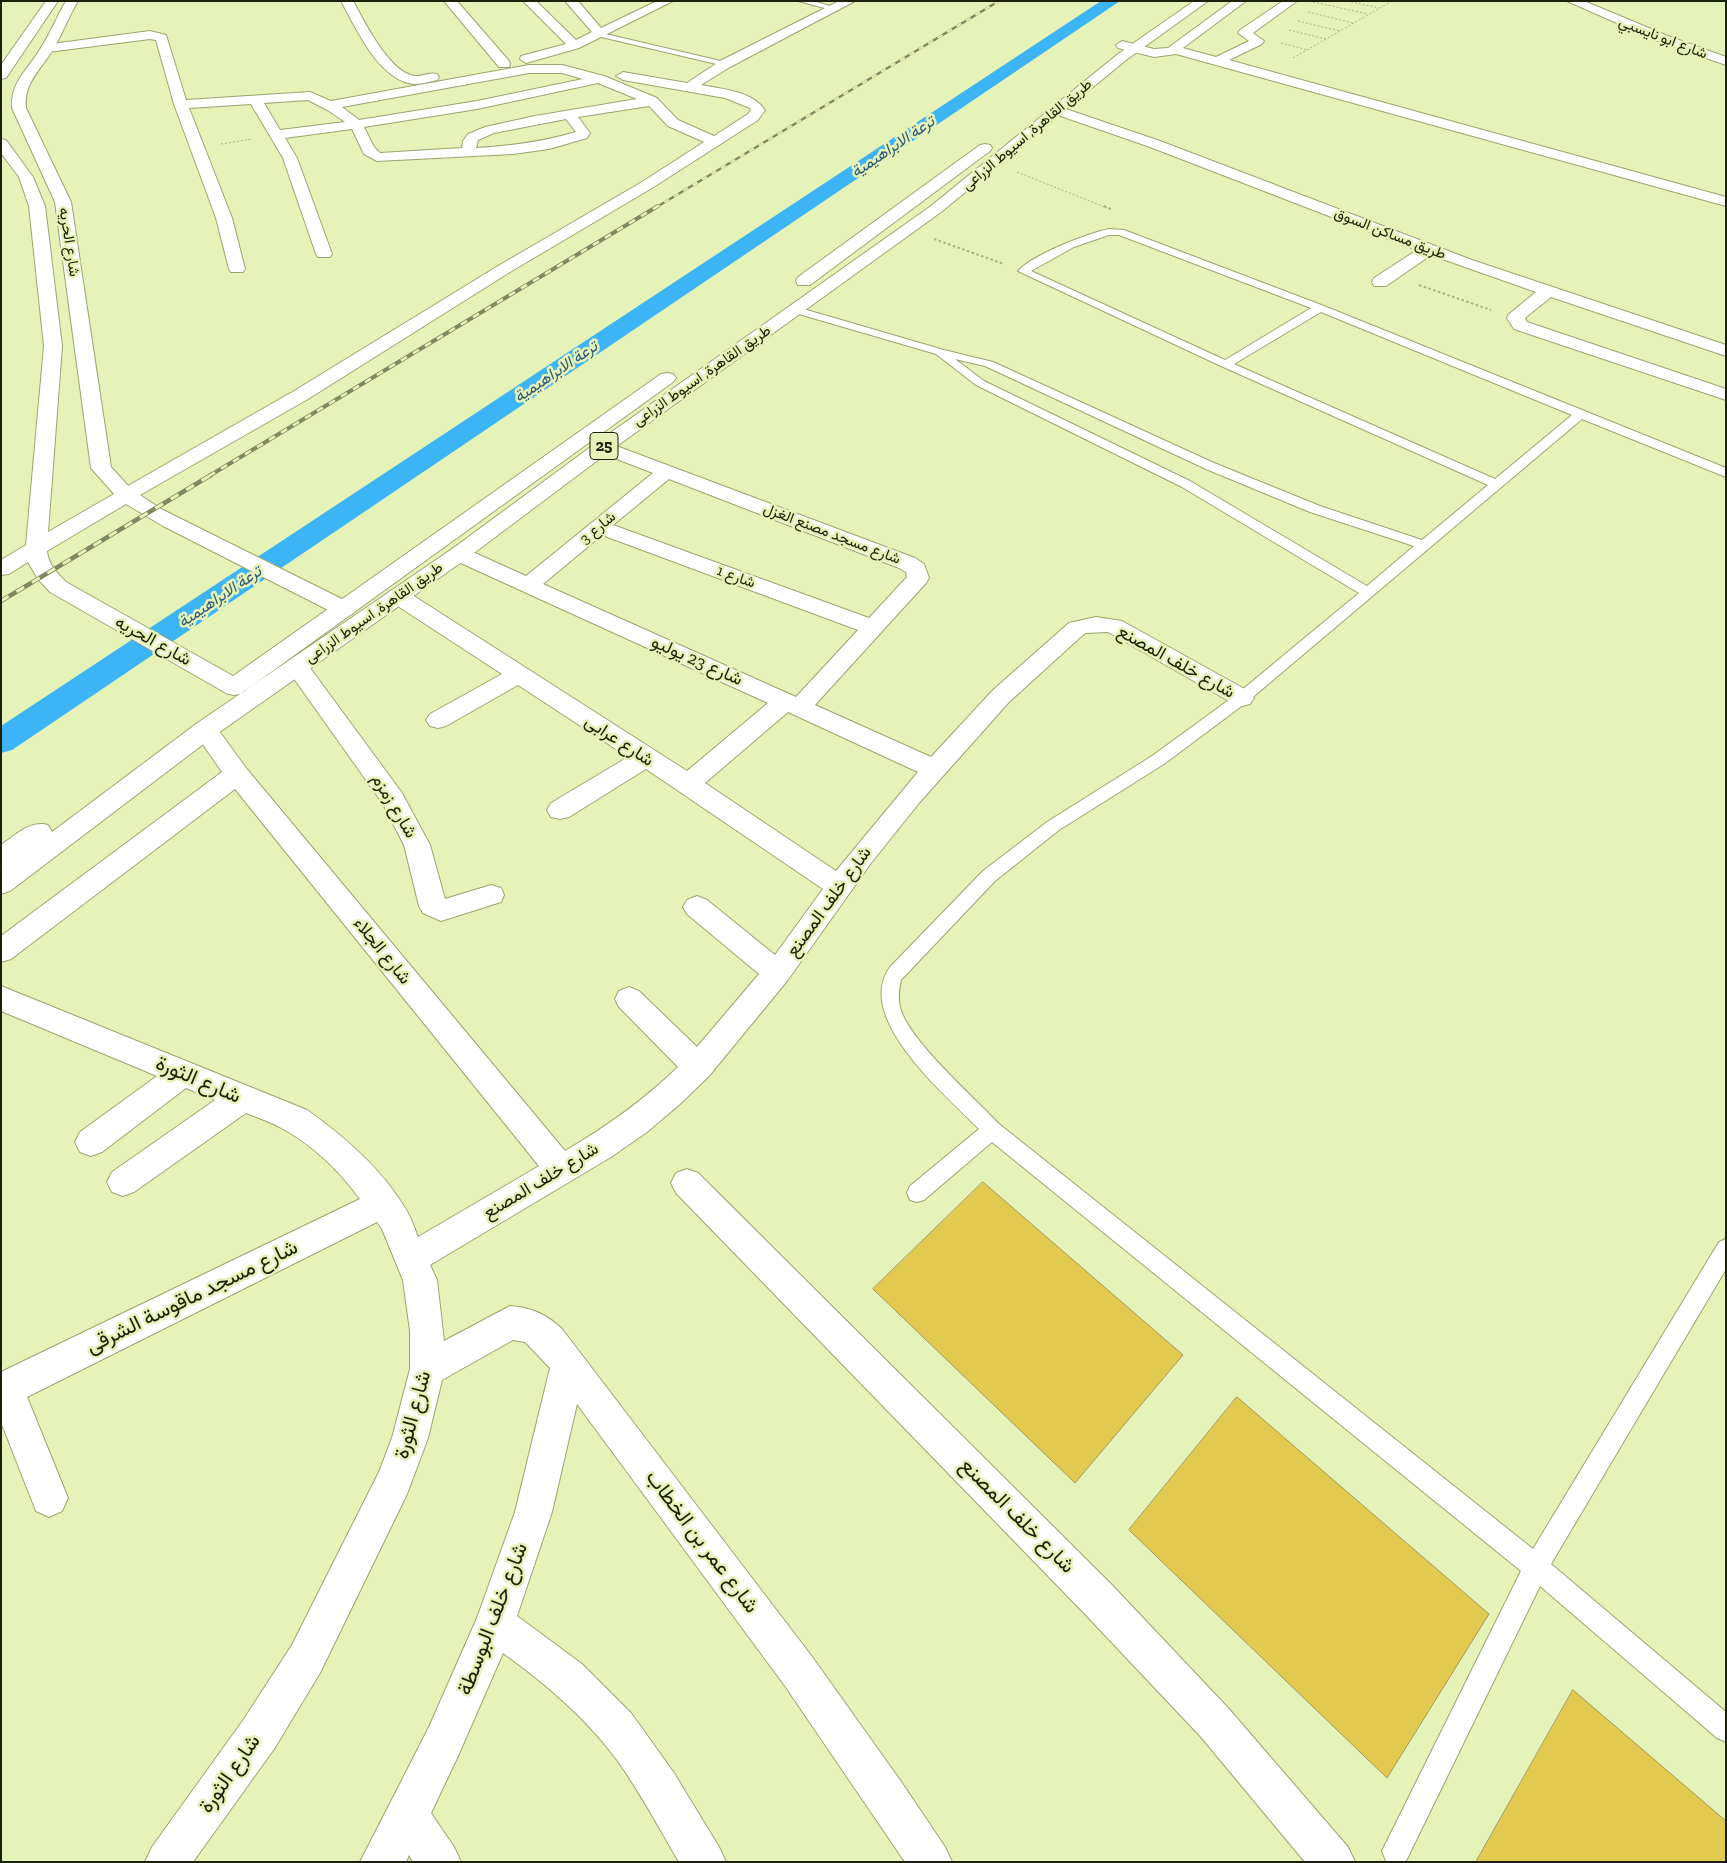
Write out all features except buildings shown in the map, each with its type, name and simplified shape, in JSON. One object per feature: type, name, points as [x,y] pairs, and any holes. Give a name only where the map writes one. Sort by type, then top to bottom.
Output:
[{"type":"main road","points":[[1,75],[52,1]]},
{"type":"main road","name":"شارع الحريه","points":[[72,1],[48,48],[18,92],[19,108],[63,202],[101,468],[111,483],[126,496],[344,609]]},
{"type":"main road","points":[[346,1],[378,54],[401,76],[407,79],[428,78],[504,64],[554,52],[600,34],[643,5],[667,1]]},
{"type":"main road","points":[[450,1],[504,64]]},
{"type":"main road","points":[[529,1],[576,45]]},
{"type":"main road","points":[[571,1],[600,34]]},
{"type":"main road","name":"طريق القاهرة, اسيوط الزراعى","points":[[746,323],[1181,8],[1202,1]]},
{"type":"main road","points":[[1128,47],[1160,53],[1174,49],[1240,1]]},
{"type":"main road","name":"شارع ابو نايسبي","points":[[1573,1],[1664,39],[1726,61]]},
{"type":"main road","points":[[1218,61],[1258,41],[1244,33],[1287,4]]},
{"type":"main road","points":[[689,87],[725,64],[842,5]]},
{"type":"main road","points":[[48,48],[150,35],[162,38],[181,104],[224,218],[237,269]]},
{"type":"main road","name":"طريق القاهرة, اسيوط الزراعى","points":[[1,884],[205,730],[459,554],[602,447],[908,230],[994,163],[1128,47]]},
{"type":"main road","points":[[1174,49],[1726,202]]},
{"type":"main road","points":[[1,569],[286,404],[512,265],[639,190],[753,117],[758,110],[757,106],[741,98],[623,76],[586,65],[554,52]]},
{"type":"main road","points":[[330,105],[544,67],[562,69],[599,79],[652,100],[673,123],[713,141]]},
{"type":"main road","points":[[278,135],[356,125],[522,96],[599,79]]},
{"type":"main road","points":[[181,104],[310,96],[330,105],[356,125],[371,154],[377,157],[530,148],[578,138],[584,133],[570,115]]},
{"type":"main road","points":[[254,98],[278,135],[296,173],[324,254]]},
{"type":"main road","points":[[468,152],[470,141],[473,137],[490,130],[652,100]]},
{"type":"main road","name":"طريق مساكن السوق","points":[[1057,110],[1155,144],[1430,249],[1550,291],[1712,364]]},
{"type":"main road","points":[[3,145],[35,140]]},
{"type":"main road","name":"شارع الحريه","points":[[3,145],[26,177],[37,206],[53,346],[36,549],[37,558],[46,574],[58,587],[234,687]]},
{"type":"main road","points":[[1385,279],[1430,249]]},
{"type":"main road","points":[[1550,291],[1516,318],[1520,325],[1525,328],[1712,364],[1726,395]]},
{"type":"main road","name":"طريق القاهرة, اسيوط الزراعى","points":[[1,859],[121,773],[234,687],[680,369]]},
{"type":"main road","name":"شارع مسجد مصنع الغزل","points":[[602,447],[912,566],[918,572],[918,578],[873,627],[793,704],[688,784]]},
{"type":"main road","name":"شارع 3","points":[[529,584],[667,471]]},
{"type":"main road","name":"شارع 1","points":[[599,527],[873,627]]},
{"type":"main road","name":"شارع 23 يوليو","points":[[459,554],[935,769]]},
{"type":"main road","name":"شارع عرابى","points":[[398,596],[645,758],[688,784],[840,887]]},
{"type":"main road","name":"شارع خلف المصنع","points":[[412,1258],[600,1147],[636,1122],[669,1095],[698,1067],[777,973],[885,827],[935,769],[994,703],[1035,664],[1078,628],[1089,624],[1114,626],[1242,698]]},
{"type":"main road","name":"شارع زمزم","points":[[297,666],[393,798],[417,845],[433,906],[441,910],[491,895]]},
{"type":"main road","points":[[438,720],[518,675]]},
{"type":"main road","name":"شارع الجلاء","points":[[205,730],[237,774],[561,1170]]},
{"type":"main road","points":[[560,810],[645,758]]},
{"type":"main road","points":[[1,951],[237,774]]},
{"type":"main road","points":[[697,907],[777,973]]},
{"type":"main road","name":"شارع الثورة","points":[[1,998],[296,1120],[327,1142],[357,1170],[394,1219],[420,1280],[427,1330],[427,1369],[410,1438],[394,1481],[306,1659],[259,1734],[167,1862]]},
{"type":"main road","points":[[629,999],[698,1067]]},
{"type":"main road","points":[[91,1142],[183,1073]]},
{"type":"main road","points":[[123,1182],[243,1098]]},
{"type":"main road","name":"شارع خلف المصنع","points":[[687,1183],[1098,1599],[1214,1723],[1333,1862]]},
{"type":"main road","name":"شارع مسجد ماقوسة الشرقى","points":[[4,1390],[382,1204]]},
{"type":"main road","name":"شارع عمر بن الخطاب","points":[[427,1369],[510,1323],[523,1323],[535,1326],[568,1363],[813,1691],[877,1781],[930,1862]]},
{"type":"main road","name":"شارع خلف البوسطة","points":[[382,1862],[408,1816],[448,1734],[494,1624],[530,1523],[551,1444],[568,1363]]},
{"type":"main road","points":[[4,1390],[49,1498]]},
{"type":"main road","points":[[494,1624],[531,1648],[566,1676],[631,1745],[704,1862]]},
{"type":"main road","points":[[408,1816],[439,1862]]},
{"type":"lane","points":[[802,1],[842,5]]},
{"type":"lane","points":[[600,34],[725,64]]},
{"type":"lane","points":[[1023,271],[1050,255],[1098,234],[1116,232],[1320,308],[1726,473]]},
{"type":"lane","points":[[1023,271],[1225,364],[1496,484]]},
{"type":"lane","points":[[1225,364],[1320,308]]},
{"type":"lane","points":[[796,310],[940,352],[968,357],[1015,374],[1198,475],[1263,528],[1367,592]]},
{"type":"lane","points":[[940,352],[960,370],[1003,395],[1198,475],[1315,509],[1424,545]]},
{"type":"lane","points":[[1579,414],[1367,592],[1315,639],[1242,698],[1158,760],[1053,826],[989,876],[901,967],[892,978],[890,994],[895,1018],[900,1030],[913,1047],[992,1130],[1536,1567],[1726,1729]]},
{"type":"lane","points":[[917,1193],[992,1130]]},
{"type":"lane","points":[[1396,1851],[1536,1567],[1726,1250]]},
{"type":"path","points":[[1310,1],[1369,14]]},
{"type":"path","points":[[1347,1],[1380,8]]},
{"type":"path","points":[[1266,74],[1392,1]]},
{"type":"path","points":[[1287,4],[1354,23]]},
{"type":"path","points":[[1271,15],[1340,31]]},
{"type":"path","points":[[1259,23],[1326,39]]},
{"type":"path","points":[[199,148],[278,135]]},
{"type":"path","points":[[994,163],[1118,212]]},
{"type":"path","points":[[908,230],[1023,271]]},
{"type":"path","points":[[1385,279],[1516,318]]},
{"type":"waterway","name":"ترعة الابراهيمية","points":[[1,742],[1112,1]]},
{"type":"railway","points":[[655,208],[999,1]]},
{"type":"railway","points":[[209,476],[658,206]]},
{"type":"railway","points":[[1,601],[211,475]]}]
